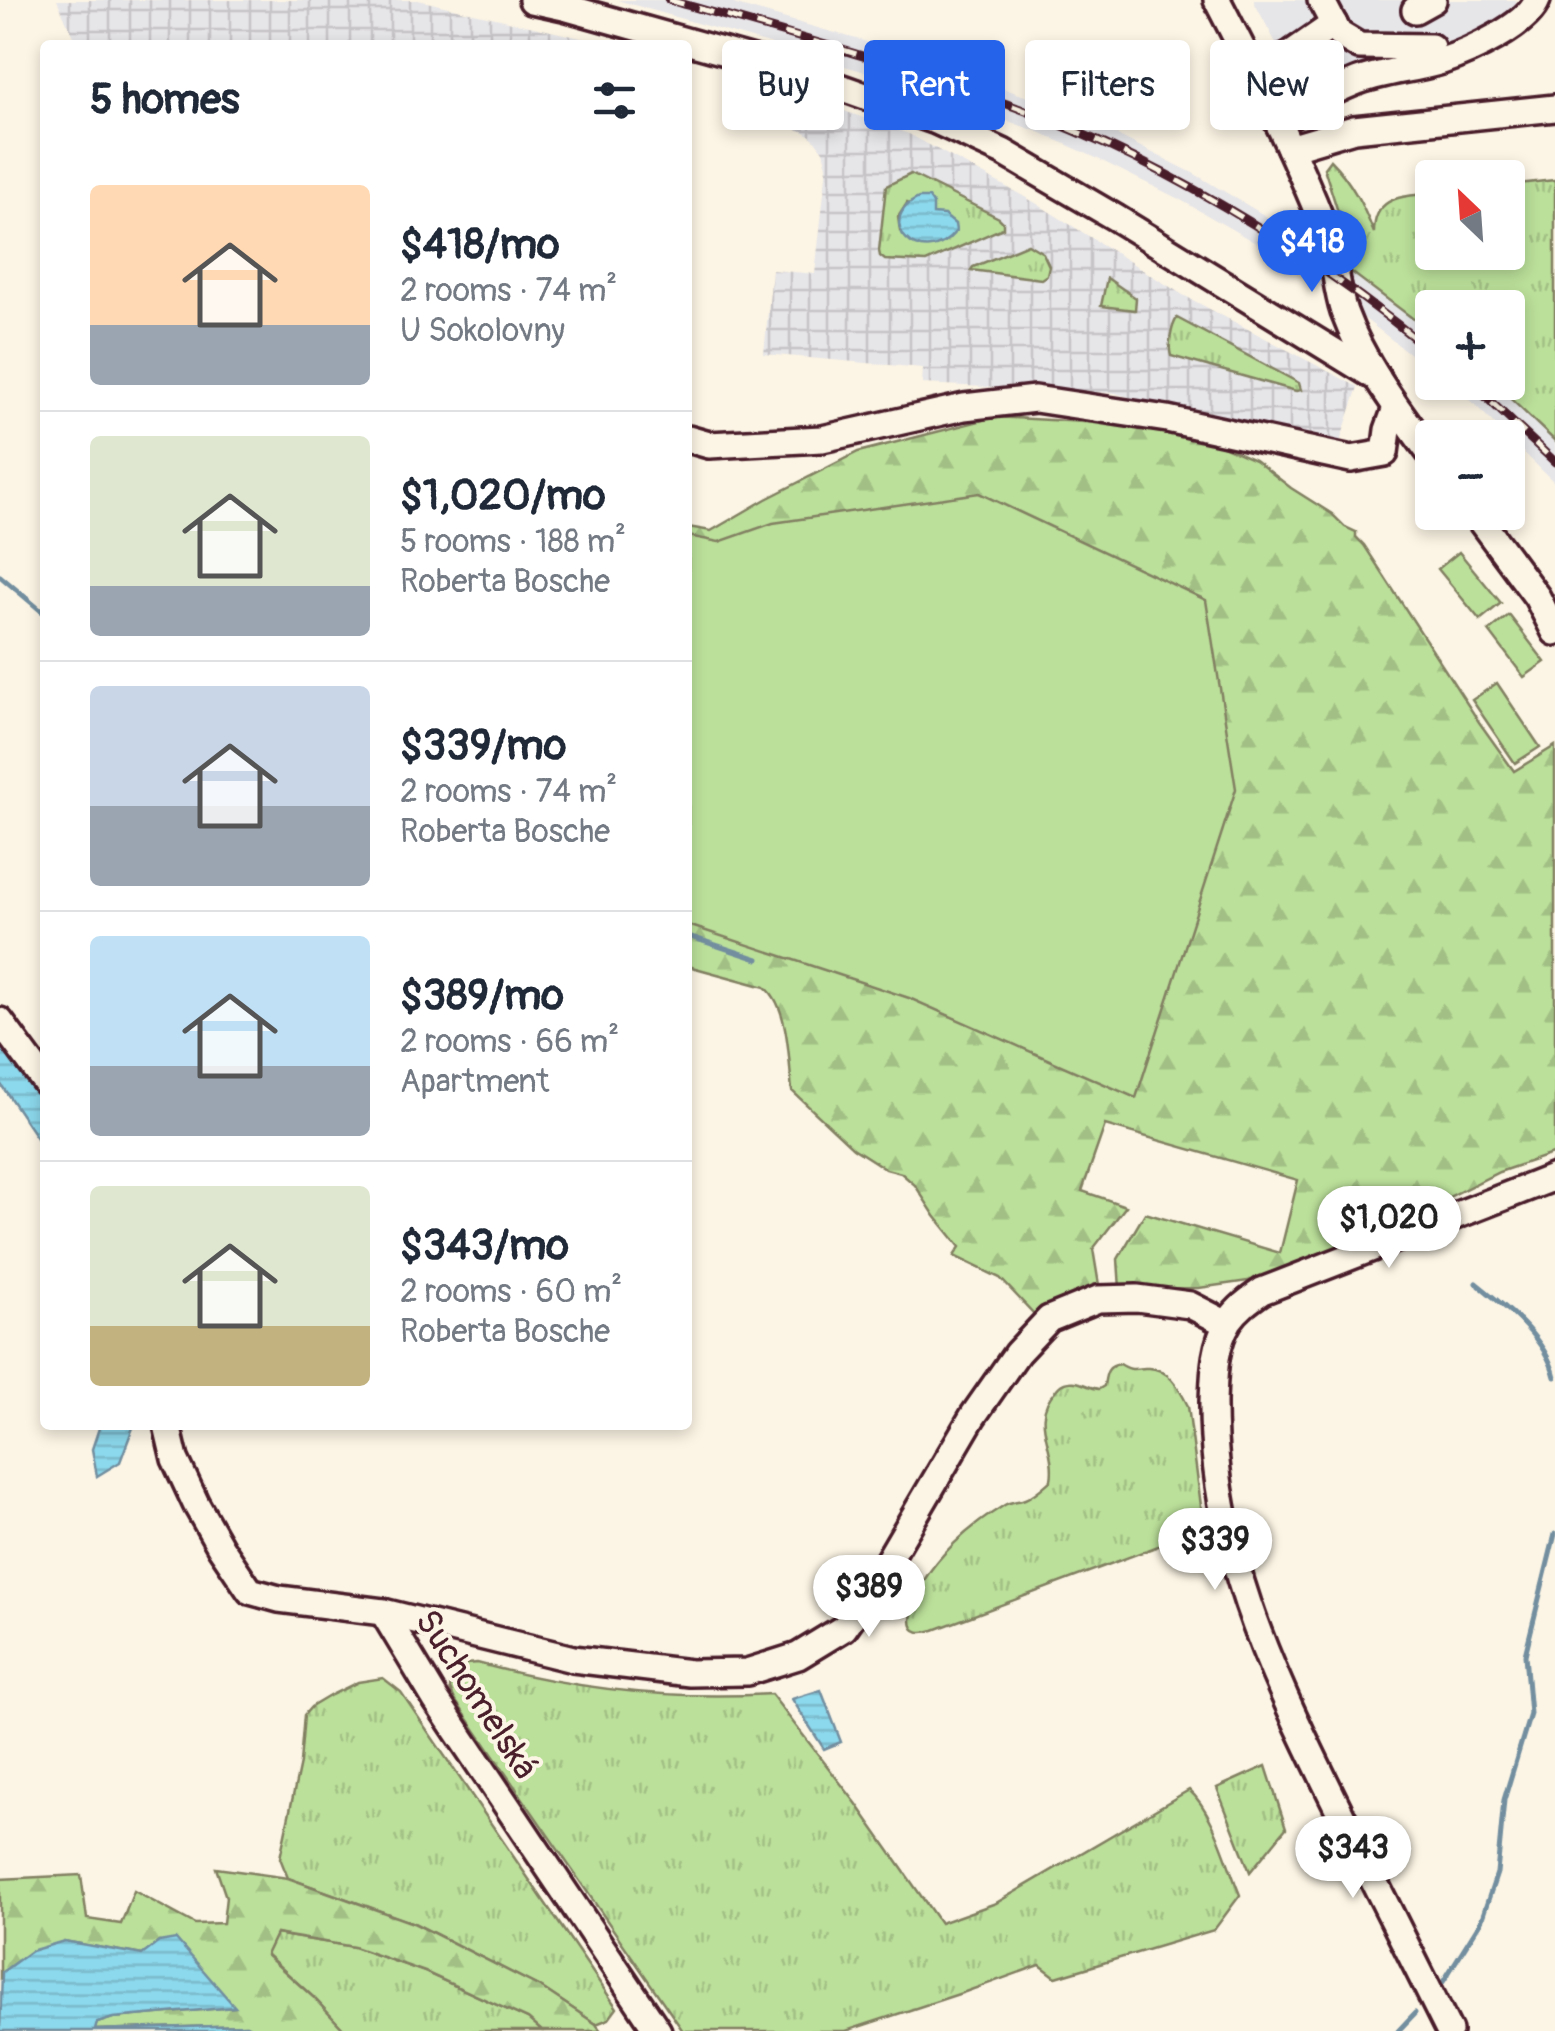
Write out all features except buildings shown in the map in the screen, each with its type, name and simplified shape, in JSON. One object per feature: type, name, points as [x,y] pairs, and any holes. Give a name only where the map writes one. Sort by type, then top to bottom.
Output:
[{"type":"street","points":[[532,0],[684,40]]},
{"type":"street","points":[[1217,0],[1238,40]]},
{"type":"street","points":[[1322,0],[1339,34],[1359,46],[1431,47]]},
{"type":"street","points":[[1344,87],[1396,70],[1442,61],[1490,40],[1533,11],[1537,0]]},
{"type":"street","points":[[1311,40],[1334,24]]},
{"type":"street","points":[[692,42],[800,72],[936,121],[1003,152],[1377,378]]},
{"type":"street","points":[[1290,148],[1354,129],[1555,108]]},
{"type":"street","points":[[1281,130],[1327,234],[1343,308],[1354,337],[1415,433]]},
{"type":"street","points":[[692,440],[709,445],[822,439],[964,406],[1035,399],[1167,419],[1351,459],[1384,453],[1396,408]]},
{"type":"street","points":[[1487,530],[1536,597],[1555,632]]},
{"type":"street","points":[[0,1021],[40,1075]]},
{"type":"street","points":[[1449,2031],[1291,1712],[1253,1622],[1222,1512],[1213,1435],[1214,1363],[1227,1324],[1242,1304],[1262,1290],[1555,1177]]},
{"type":"street","points":[[383,1612],[573,1659],[690,1673],[747,1672],[798,1656],[844,1628],[872,1588],[973,1416],[1017,1353],[1050,1320],[1098,1299],[1137,1298],[1190,1305],[1227,1324]]},
{"type":"street","name":"Suchomelská","points":[[168,1430],[175,1459],[196,1504],[250,1590],[279,1599],[383,1612],[436,1700],[658,2031]]},
{"type":"shaded area","points":[[57,0],[418,0],[590,40],[75,40]]},
{"type":"shaded area","points":[[617,0],[788,0],[733,4],[864,41],[864,72],[844,66],[844,40],[755,40]]},
{"type":"shaded area","points":[[1253,0],[1515,0],[1519,8],[1434,54],[1344,84],[1344,40],[1274,40]]},
{"type":"shaded area","points":[[1005,89],[1025,96],[1025,127],[1005,120]]},
{"type":"shaded area","points":[[844,111],[864,118],[864,130],[909,134],[1034,202],[1183,295],[1358,387],[1338,448],[1228,426],[1115,393],[922,384],[923,368],[764,354],[772,270],[815,274],[827,166],[823,151],[799,130],[844,130]]},
{"type":"shaded area","points":[[1033,130],[1107,130],[1193,173],[1269,218],[1346,268],[1415,320],[1415,358],[1329,291],[1254,242],[1179,199]]},
{"type":"shaded area","points":[[1469,400],[1512,400],[1555,441],[1555,483],[1525,454],[1525,420],[1490,420]]},
{"type":"green space","points":[[1330,160],[1344,176],[1374,233],[1375,221],[1385,205],[1415,195],[1415,270],[1525,270],[1525,183],[1555,180],[1555,441],[1512,400],[1525,400],[1525,290],[1415,290],[1415,320],[1346,268],[1346,237],[1324,168]]},
{"type":"green space","points":[[911,174],[999,218],[1003,228],[926,262],[885,260],[879,251],[886,186]],"holes":[[[907,203],[933,214],[900,231],[898,217]]]},
{"type":"green space","points":[[1028,244],[1043,253],[1049,266],[1047,275],[1041,279],[971,270],[973,267]]},
{"type":"green space","points":[[1107,278],[1136,298],[1135,310],[1101,306]]},
{"type":"green space","points":[[1177,318],[1299,383],[1301,390],[1171,356]]},
{"type":"green space","points":[[995,417],[1103,423],[1203,437],[1255,460],[1356,532],[1514,771],[1555,746],[1555,1153],[1499,1172],[1379,1232],[1255,1280],[1199,1288],[1120,1289],[1118,1259],[1145,1213],[1280,1253],[1298,1180],[1105,1125],[1082,1191],[1126,1206],[1093,1249],[1099,1285],[1053,1304],[1036,1316],[1000,1278],[954,1256],[960,1247],[915,1185],[901,1173],[886,1169],[853,1148],[792,1091],[783,1021],[779,1007],[765,987],[692,967],[692,528],[711,531],[858,452]]},
{"type":"green space","points":[[979,493],[1206,600],[1236,789],[1136,1098],[909,998],[692,926],[692,537],[719,542],[773,523]]},
{"type":"green space","points":[[1459,552],[1501,603],[1480,620],[1438,569]]},
{"type":"green space","points":[[1509,615],[1545,662],[1524,677],[1489,631]]},
{"type":"green space","points":[[1497,683],[1540,747],[1515,763],[1472,700]]},
{"type":"green space","points":[[1120,1364],[1130,1369],[1160,1371],[1185,1399],[1204,1529],[934,1630],[916,1631],[911,1620],[914,1602],[921,1585],[944,1554],[1006,1504],[1029,1497],[1051,1480],[1044,1412],[1056,1390],[1073,1382],[1099,1389],[1104,1386],[1109,1369]]},
{"type":"green space","points":[[477,1663],[550,1680],[660,1694],[771,1694],[856,1803],[940,1923],[996,1903],[1189,1790],[1213,1825],[1240,1895],[1214,1930],[1056,1977],[1040,1965],[846,2031],[683,2031],[455,1700],[450,1689],[452,1673],[466,1664]]},
{"type":"green space","points":[[383,1678],[401,1692],[617,2008],[609,2019],[596,2024],[542,1988],[414,1923],[288,1878],[280,1858],[300,1763],[304,1715],[311,1707],[358,1682]]},
{"type":"green space","points":[[1266,1766],[1286,1828],[1250,1872],[1217,1788]]},
{"type":"green space","points":[[216,1868],[288,1878],[413,1923],[542,1988],[601,2031],[542,2031],[528,2019],[425,1972],[354,1947],[276,1934],[266,1955],[345,2031],[258,2031],[246,2025],[94,2030],[97,2023],[113,2018],[234,2007],[159,1942],[143,1955],[64,1941],[0,1978],[0,1879],[81,1875],[87,1919],[121,1924],[134,1891],[195,1924],[223,1923],[226,1897]]},
{"type":"green space","points":[[275,1934],[354,1947],[425,1972],[528,2019],[542,2031],[345,2031],[266,1954]]},
{"type":"water","points":[[919,198],[929,198],[933,214],[944,215],[955,224],[956,231],[942,243],[916,245],[900,229],[905,207]]},
{"type":"water","points":[[0,1045],[40,1097],[40,1143],[0,1083]]},
{"type":"water","points":[[98,1430],[132,1430],[120,1462],[97,1476],[92,1449]]},
{"type":"water","points":[[821,1690],[841,1742],[824,1749],[792,1699]]},
{"type":"water","points":[[176,1939],[235,2007],[113,2018],[97,2023],[95,2030],[246,2025],[258,2031],[0,2031],[2,1972],[31,1951],[64,1941],[142,1955],[159,1942]]},
{"type":"waterway","points":[[0,576],[40,610]]},
{"type":"waterway","points":[[692,937],[758,959]]},
{"type":"waterway","points":[[1476,1283],[1534,1336],[1555,1377]]},
{"type":"waterway","points":[[1443,1982],[1481,1921],[1497,1873],[1504,1800],[1530,1714],[1525,1655],[1555,1534]]},
{"type":"waterway","points":[[1398,2031],[1415,2013]]},
{"type":"railway","points":[[669,0],[952,84],[1096,140],[1247,220],[1342,283],[1415,338]]},
{"type":"railway","points":[[1489,400],[1555,462]]}]
